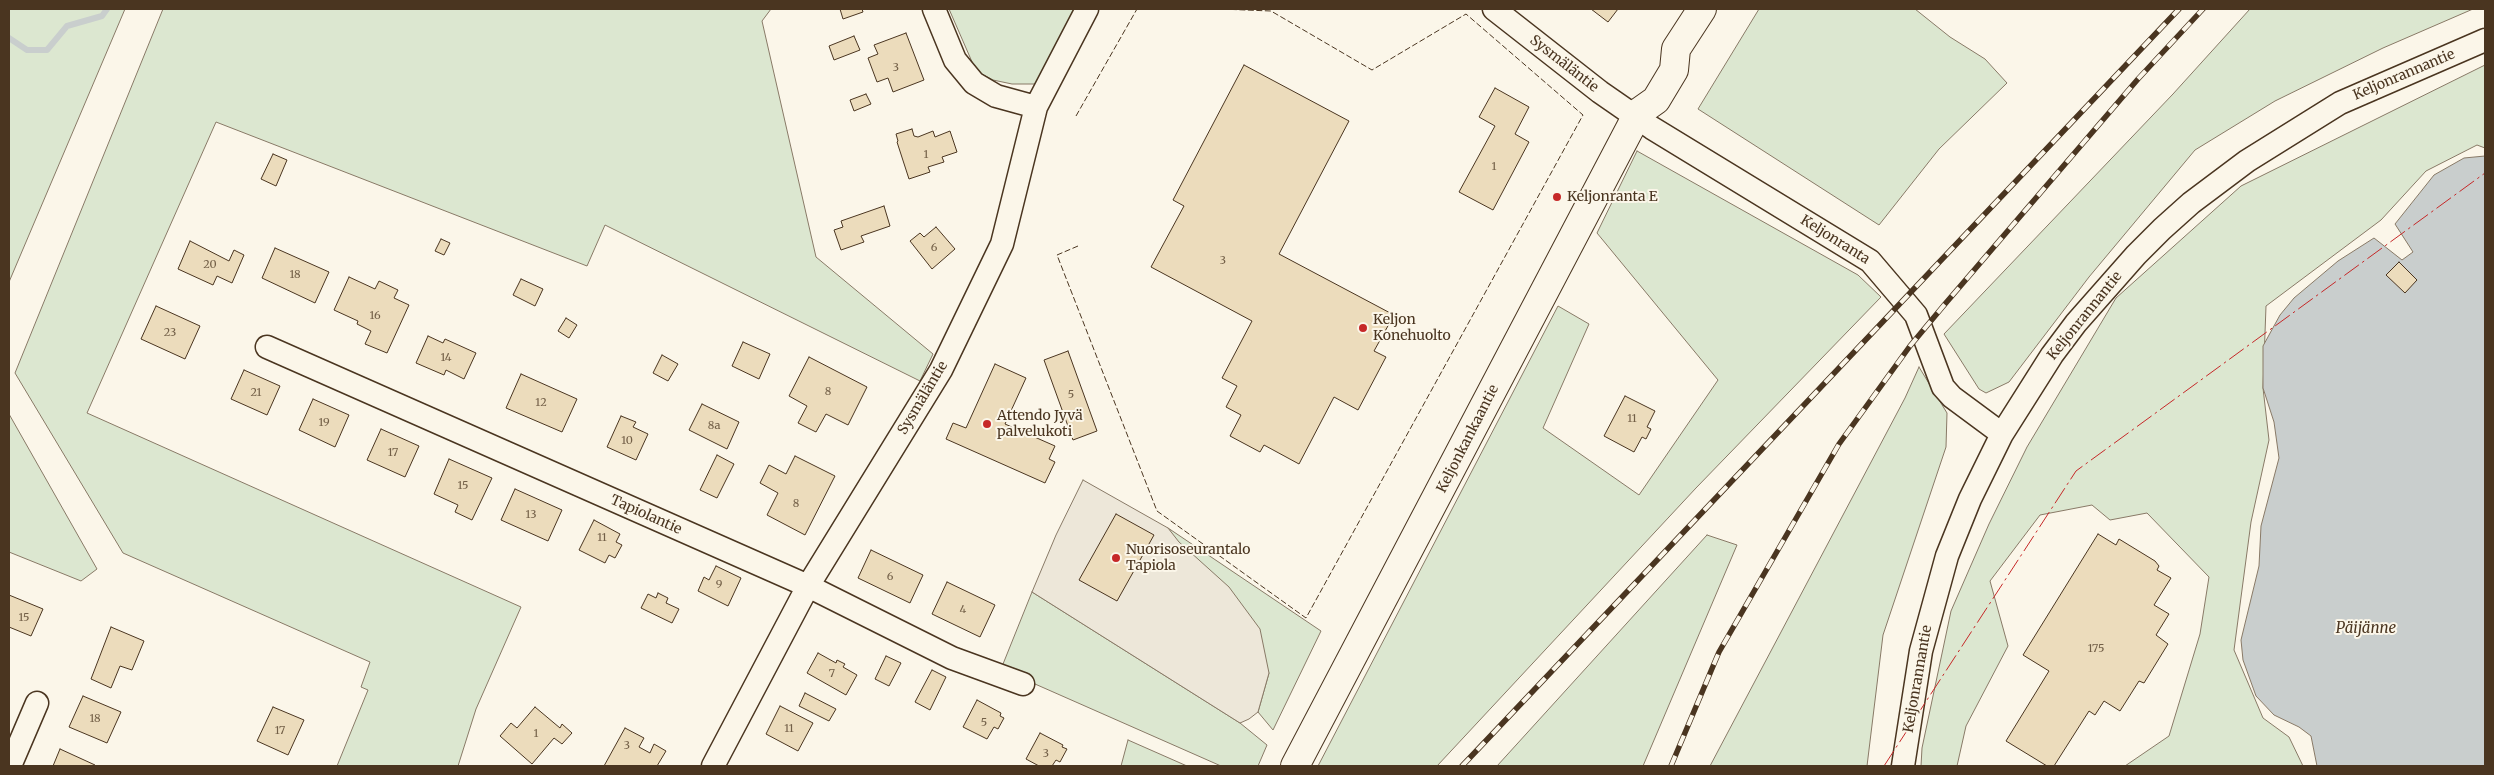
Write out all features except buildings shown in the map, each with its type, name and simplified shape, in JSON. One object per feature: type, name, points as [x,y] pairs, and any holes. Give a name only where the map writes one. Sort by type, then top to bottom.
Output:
[{"type":"main road","name":"Keljonkankaantie","points":[[1295,766],[1637,114],[1656,100],[1674,70],[1676,49],[1702,9]]},
{"type":"street","points":[[934,9],[955,60],[974,83],[996,96],[1036,107]]},
{"type":"street","name":"Sysmäläntie","points":[[712,766],[808,586],[941,370],[1002,244],[1036,107],[1087,9]]},
{"type":"street","name":"Sysmäläntie","points":[[1494,9],[1600,92],[1637,114]]},
{"type":"street","name":"Keljonrannantie","points":[[1902,766],[1921,650],[1935,596],[1970,499],[2002,434],[2052,355],[2076,323],[2136,255],[2191,203],[2247,161],[2340,103],[2485,40]]},
{"type":"street","name":"Keljonranta","points":[[1637,114],[1870,261],[1916,315],[1944,387],[1952,397],[2002,434]]},
{"type":"street","name":"Tapiolantie","points":[[267,347],[808,586],[952,658],[1023,684]]},
{"type":"street","points":[[10,766],[37,703]]},
{"type":"green space","points":[[9,9],[125,9],[9,282]]},
{"type":"green space","points":[[163,9],[771,9],[762,21],[816,257],[933,354],[920,381],[605,225],[587,266],[216,122],[87,413],[521,607],[476,709],[458,766],[337,766],[368,690],[361,687],[370,662],[123,553],[15,373]]},
{"type":"green space","points":[[949,9],[1076,9],[1036,84],[1012,84],[993,80],[976,71]]},
{"type":"green space","points":[[1759,9],[1915,9],[1950,37],[1985,59],[2007,83],[1939,149],[1879,225],[1698,109]]},
{"type":"green space","points":[[2250,9],[2473,9],[2383,48],[2275,101],[2195,150],[2089,277],[2009,382],[1986,393],[1979,389],[1944,334],[2173,94]]},
{"type":"green space","points":[[2485,65],[2485,148],[2477,145],[2426,171],[2381,220],[2266,306],[2263,388],[2269,440],[2251,522],[2234,650],[2263,718],[2289,737],[2303,766],[2125,766],[2169,736],[2200,634],[2209,577],[2147,513],[2110,520],[2092,505],[2040,515],[1990,581],[2008,646],[1966,726],[1957,766],[1921,766],[1922,748],[1951,611],[1989,524],[2027,447],[2116,298],[2241,186]]},
{"type":"green space","points":[[1637,151],[1858,275],[1881,297],[1696,488],[1437,766],[1318,766],[1558,306],[1589,324],[1543,428],[1639,495],[1718,380],[1597,233]]},
{"type":"green space","points":[[1919,367],[1947,413],[1946,447],[1883,635],[1867,766],[1710,766],[1905,398]]},
{"type":"green space","points":[[9,414],[97,569],[81,581],[9,552]]},
{"type":"green space","points":[[1168,528],[1321,631],[1273,730],[1258,712],[1269,673]]},
{"type":"green space","points":[[1707,535],[1737,545],[1643,766],[1497,766]]},
{"type":"green space","points":[[1032,592],[1240,723],[1267,745],[1258,766],[1221,766],[1001,669]]},
{"type":"green space","points":[[1128,740],[1187,766],[1121,766]]},
{"type":"shaded area","points":[[1083,480],[1168,528],[1179,542],[1229,587],[1260,629],[1269,673],[1258,712],[1249,719],[1240,723],[1032,592],[1056,535]]},
{"type":"water","name":"Päijänne","points":[[2485,156],[2485,766],[2317,766],[2311,736],[2299,727],[2274,715],[2256,696],[2243,660],[2241,640],[2259,566],[2261,526],[2279,458],[2274,422],[2263,388],[2263,346],[2280,315],[2294,298],[2338,261],[2374,238],[2402,260],[2413,252],[2395,224],[2434,175],[2464,158]]},
{"type":"waterway","points":[[9,38],[27,50],[47,50],[67,26],[102,16],[107,9]]},
{"type":"railway","points":[[1462,766],[2179,9]]},
{"type":"railway","points":[[1671,766],[1719,652],[1839,444],[1910,346],[1945,304],[2138,79],[2203,9]]},
{"type":"fence","points":[[1076,116],[1137,9]]},
{"type":"fence","points":[[1078,246],[1057,255],[1157,511],[1306,618],[1583,115],[1466,14],[1372,70],[1271,11],[1220,9]]},
{"type":"power","points":[[1884,766],[2076,471],[2485,173]]},
{"type":"place","name":"Keljonranta E","points":[[1557,197]]},
{"type":"place","name":"Keljon Konehuolto","points":[[1363,328]]},
{"type":"place","name":"Attendo Jyvä palvelukoti","points":[[987,424]]},
{"type":"place","name":"Nuorisoseurantalo Tapiola","points":[[1116,558]]}]
